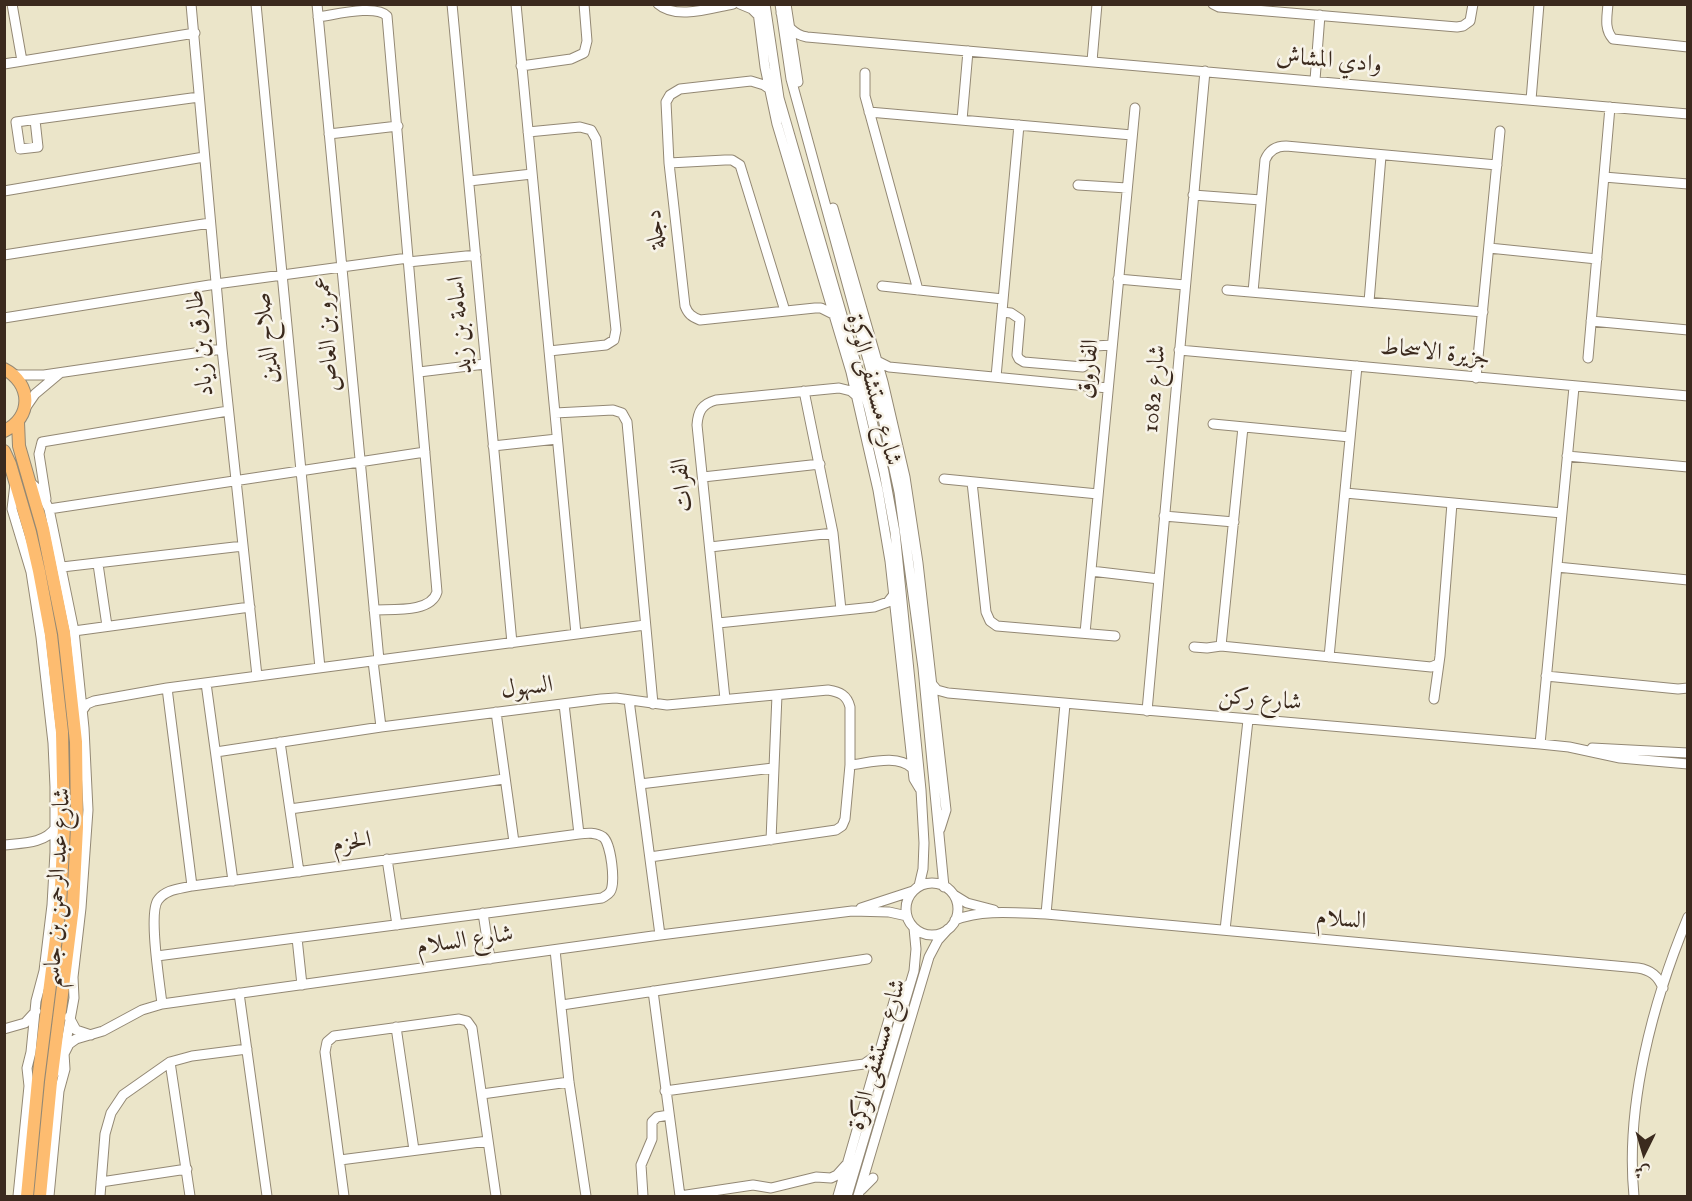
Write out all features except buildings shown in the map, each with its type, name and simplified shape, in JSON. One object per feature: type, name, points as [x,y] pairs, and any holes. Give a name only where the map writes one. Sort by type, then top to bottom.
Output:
[{"type":"main road","points":[[4,431],[18,422],[26,407],[26,395],[22,384],[7,370]]},
{"type":"main road","name":"شارع عبد الرحمن بن جاسم","points":[[18,422],[19,446],[52,568],[64,633],[76,742],[76,868],[70,936],[57,985]]},
{"type":"main road","name":"شارع عبد الرحمن بن جاسم","points":[[4,451],[30,532],[47,614],[62,732],[64,827],[57,985],[27,1197]]},
{"type":"main road","points":[[76,742],[84,728]]},
{"type":"main road","points":[[53,743],[62,732]]},
{"type":"main road","name":"شارع عبد الرحمن بن جاسم","points":[[40,1197],[44,1081]]},
{"type":"street","points":[[12,4],[22,61]]},
{"type":"street","name":"طارق بن زياد","points":[[191,4],[222,350],[257,676]]},
{"type":"street","name":"صلاح الدين","points":[[256,4],[320,668]]},
{"type":"street","name":"عمرو بن العاص","points":[[317,4],[375,610],[381,727]]},
{"type":"street","name":"اسامة بن زيد","points":[[452,4],[512,643]]},
{"type":"street","points":[[516,4],[576,634]]},
{"type":"street","points":[[521,66],[571,59],[584,53],[587,41],[584,4]]},
{"type":"street","points":[[658,4],[663,9],[676,11],[733,4]]},
{"type":"street","points":[[740,4],[752,9],[758,15]]},
{"type":"street","name":"شارع مستشفى الوكرة","points":[[757,4],[765,67],[777,124],[851,372],[878,490],[893,596],[912,768],[914,779],[921,790]]},
{"type":"street","name":"شارع مستشفى الوكرة","points":[[765,4],[779,98],[868,408],[895,532],[921,790],[923,869],[916,889]]},
{"type":"street","points":[[1092,62],[1097,4]]},
{"type":"street","points":[[1214,4],[1219,7],[1456,27],[1470,21],[1473,4]]},
{"type":"street","points":[[1531,100],[1539,4]]},
{"type":"street","points":[[1608,4],[1606,26],[1613,39],[1688,47]]},
{"type":"street","points":[[782,7],[790,30]]},
{"type":"street","name":"شارع مستشفى الوكرة","points":[[782,7],[788,63],[893,457],[903,513],[923,668],[944,887]]},
{"type":"street","points":[[318,17],[371,10],[384,12],[387,16],[398,126],[437,592],[435,600],[427,606],[375,610]]},
{"type":"street","points":[[1315,80],[1320,15]]},
{"type":"street","name":"شارع مستشفى الوكرة","points":[[790,30],[799,90],[883,382],[905,477],[912,515],[946,810],[939,831]]},
{"type":"street","name":"وادي المشاش","points":[[790,30],[807,37],[1688,114]]},
{"type":"street","points":[[4,64],[195,33]]},
{"type":"street","points":[[788,63],[796,43],[807,37]]},
{"type":"street","points":[[751,81],[765,67],[771,50]]},
{"type":"street","points":[[962,120],[968,51]]},
{"type":"street","name":"شارع 1082","points":[[1147,711],[1205,71]]},
{"type":"street","points":[[865,73],[865,96],[918,290]]},
{"type":"street","name":"دجلة","points":[[779,98],[769,88],[751,81],[680,89],[666,102],[669,163],[685,306],[693,317],[708,320],[814,308],[821,308],[833,314]]},
{"type":"street","points":[[35,120],[199,97]]},
{"type":"street","points":[[1588,358],[1610,107]]},
{"type":"street","name":"الفاروق","points":[[1085,633],[1135,108]]},
{"type":"street","points":[[869,112],[1132,135]]},
{"type":"street","points":[[996,377],[1019,125]]},
{"type":"street","points":[[329,134],[398,126]]},
{"type":"street","points":[[528,132],[580,127],[591,130],[596,139],[616,330],[614,340],[606,345],[549,351]]},
{"type":"street","points":[[1476,378],[1500,132]]},
{"type":"street","points":[[1253,292],[1265,160],[1269,152],[1276,147],[1497,165]]},
{"type":"street","points":[[1369,302],[1381,156]]},
{"type":"street","points":[[4,191],[204,157]]},
{"type":"street","points":[[669,163],[732,160],[740,165],[785,311]]},
{"type":"street","points":[[469,181],[532,174]]},
{"type":"street","points":[[1604,177],[1688,184]]},
{"type":"street","points":[[1078,185],[1127,188]]},
{"type":"street","points":[[1193,195],[1261,200]]},
{"type":"street","points":[[4,255],[210,223]]},
{"type":"street","points":[[1489,248],[1597,259]]},
{"type":"street","points":[[4,318],[282,275],[408,260],[476,255]]},
{"type":"street","points":[[1118,279],[1185,285]]},
{"type":"street","points":[[882,286],[1003,299]]},
{"type":"street","points":[[1227,290],[1483,312]]},
{"type":"street","points":[[814,308],[820,304],[826,292]]},
{"type":"street","points":[[1002,312],[1011,313],[1020,319],[1017,355],[1018,359],[1024,362],[1083,367],[1089,362],[1095,346],[1112,345]]},
{"type":"street","points":[[1591,321],[1688,330]]},
{"type":"street","points":[[7,370],[60,373],[222,350]]},
{"type":"street","name":"جزيرة الاسحاط","points":[[1179,350],[1688,396]]},
{"type":"street","points":[[877,361],[882,365],[896,368],[1108,388]]},
{"type":"street","points":[[419,372],[485,364]]},
{"type":"street","points":[[1329,657],[1357,366]]},
{"type":"street","points":[[879,400],[885,376],[890,370],[896,368]]},
{"type":"street","points":[[839,388],[848,380],[851,372]]},
{"type":"street","points":[[26,407],[47,382],[60,373]]},
{"type":"street","points":[[1540,744],[1574,387]]},
{"type":"street","name":"الفرات","points":[[725,699],[697,424],[701,407],[716,400],[839,388],[851,391],[868,408]]},
{"type":"street","points":[[804,391],[833,533],[842,610]]},
{"type":"street","points":[[555,413],[613,410],[621,412],[627,422],[653,704]]},
{"type":"street","points":[[228,411],[42,442],[39,454],[47,505],[425,452]]},
{"type":"street","points":[[1213,424],[1350,437]]},
{"type":"street","points":[[1221,646],[1243,427]]},
{"type":"street","points":[[493,446],[557,439]]},
{"type":"street","points":[[1567,456],[1688,467]]},
{"type":"street","points":[[704,477],[820,464]]},
{"type":"street","points":[[944,479],[1098,494]]},
{"type":"street","name":"شارع عبد الرحمن بن جاسم","points":[[15,481],[12,509],[30,572],[41,637],[53,743],[56,828],[45,971],[36,994],[31,1052],[27,1068],[29,1086],[18,1197]]},
{"type":"street","name":"شارع عبد الرحمن بن جاسم","points":[[30,482],[40,491],[47,505],[74,631],[84,728],[87,828],[74,998],[69,1016],[64,1053],[65,1064],[58,1091],[49,1197]]},
{"type":"street","points":[[972,482],[986,612],[990,621],[997,626],[1115,636]]},
{"type":"street","points":[[1345,493],[1452,503],[1511,504],[1562,513]]},
{"type":"street","points":[[1434,699],[1452,503]]},
{"type":"street","points":[[1164,516],[1234,522]]},
{"type":"street","points":[[710,547],[833,533]]},
{"type":"street","points":[[62,567],[243,546]]},
{"type":"street","points":[[98,564],[107,626]]},
{"type":"street","points":[[1557,567],[1688,579]]},
{"type":"street","points":[[1091,571],[1159,579]]},
{"type":"street","points":[[718,623],[874,607],[882,605],[893,596],[900,583]]},
{"type":"street","points":[[74,631],[250,607]]},
{"type":"street","points":[[874,607],[895,614]]},
{"type":"street","points":[[82,711],[87,704],[94,701],[167,688],[645,625]]},
{"type":"street","points":[[1194,647],[1221,646],[1431,667],[1438,664]]},
{"type":"street","name":"شارع مستشفى الوكرة","points":[[923,668],[932,686]]},
{"type":"street","points":[[1546,676],[1678,689],[1688,688]]},
{"type":"street","points":[[206,683],[233,881]]},
{"type":"street","name":"شارع ركن","points":[[932,686],[948,693],[1065,704],[1569,747],[1688,753]]},
{"type":"street","points":[[167,688],[192,886]]},
{"type":"street","points":[[80,690],[94,701]]},
{"type":"street","name":"السهول","points":[[216,752],[381,727],[616,698],[667,705],[828,690],[843,694],[848,700],[850,765]]},
{"type":"street","points":[[935,705],[948,693]]},
{"type":"street","points":[[771,840],[777,695]]},
{"type":"street","points":[[629,700],[660,935]]},
{"type":"street","points":[[564,704],[579,834]]},
{"type":"street","points":[[1046,914],[1065,704]]},
{"type":"street","points":[[496,712],[514,842]]},
{"type":"street","points":[[1225,930],[1248,720]]},
{"type":"street","points":[[280,742],[299,872]]},
{"type":"street","points":[[650,857],[836,830],[842,826],[845,819],[850,765],[895,760],[904,755],[910,747]]},
{"type":"street","name":"شارع ركن","points":[[1569,747],[1620,758],[1688,764]]},
{"type":"street","points":[[895,760],[912,768]]},
{"type":"street","points":[[640,784],[773,768]]},
{"type":"street","points":[[290,809],[504,779]]},
{"type":"street","points":[[4,845],[42,840],[56,828]]},
{"type":"street","name":"الحزم","points":[[162,1004],[153,910],[157,901],[167,891],[579,834],[593,833],[603,837],[609,846],[613,883],[610,892],[602,898],[483,913]]},
{"type":"street","points":[[42,840],[50,844],[55,852]]},
{"type":"street","points":[[387,859],[397,925]]},
{"type":"street","points":[[932,883],[944,887],[953,895],[957,903],[955,920],[948,929],[935,934],[927,934],[914,928],[907,916],[907,903],[916,889],[932,883]]},
{"type":"street","name":"شارع السلام","points":[[852,911],[916,889]]},
{"type":"street","name":"السلام","points":[[953,895],[967,903],[1005,912]]},
{"type":"street","name":"شارع السلام","points":[[44,1081],[69,1044],[102,1031],[142,1010],[162,1004],[660,935],[852,911],[889,912],[907,916]]},
{"type":"street","name":"السلام","points":[[955,920],[967,915],[1005,912],[1046,914],[1644,969],[1656,976],[1663,988]]},
{"type":"street","points":[[157,956],[483,913],[490,958]]},
{"type":"street","points":[[1634,1197],[1635,1109],[1647,1042],[1688,917]]},
{"type":"street","name":"شارع مستشفى الوكرة","points":[[842,1195],[910,983],[916,949],[914,928]]},
{"type":"street","name":"شارع مستشفى الوكرة","points":[[859,1194],[929,957],[938,939],[948,929]]},
{"type":"street","points":[[297,938],[302,985]]},
{"type":"street","points":[[555,950],[569,1082],[586,1197]]},
{"type":"street","points":[[562,1005],[867,959]]},
{"type":"street","name":"شارع مستشفى الوكرة","points":[[842,1195],[846,1165],[895,998],[910,983]]},
{"type":"street","points":[[8,1029],[25,1023],[57,985],[68,1002],[69,1016],[76,1030],[90,1035]]},
{"type":"street","points":[[653,991],[680,1197],[753,1185],[770,1192],[816,1177],[831,1178],[846,1165]]},
{"type":"street","points":[[239,993],[267,1197]]},
{"type":"street","points":[[344,1197],[325,1052],[327,1042],[334,1036],[459,1019],[467,1021],[472,1028],[496,1197]]},
{"type":"street","points":[[396,1027],[414,1150]]},
{"type":"street","points":[[8,1029],[25,1034],[44,1081]]},
{"type":"street","points":[[100,1197],[105,1134],[111,1113],[123,1095],[170,1062],[192,1056],[247,1049]]},
{"type":"street","points":[[666,1091],[855,1065],[878,1055]]},
{"type":"street","points":[[170,1062],[190,1197]]},
{"type":"street","points":[[855,1065],[863,1069],[871,1083]]},
{"type":"street","points":[[482,1094],[569,1082]]},
{"type":"street","points":[[643,1197],[640,1170],[652,1138],[652,1122],[657,1117],[669,1115]]},
{"type":"street","points":[[340,1160],[488,1141]]},
{"type":"street","points":[[101,1182],[187,1169]]},
{"type":"street","points":[[831,1178],[842,1195]]},
{"type":"street","points":[[859,1194],[873,1178]]}]
